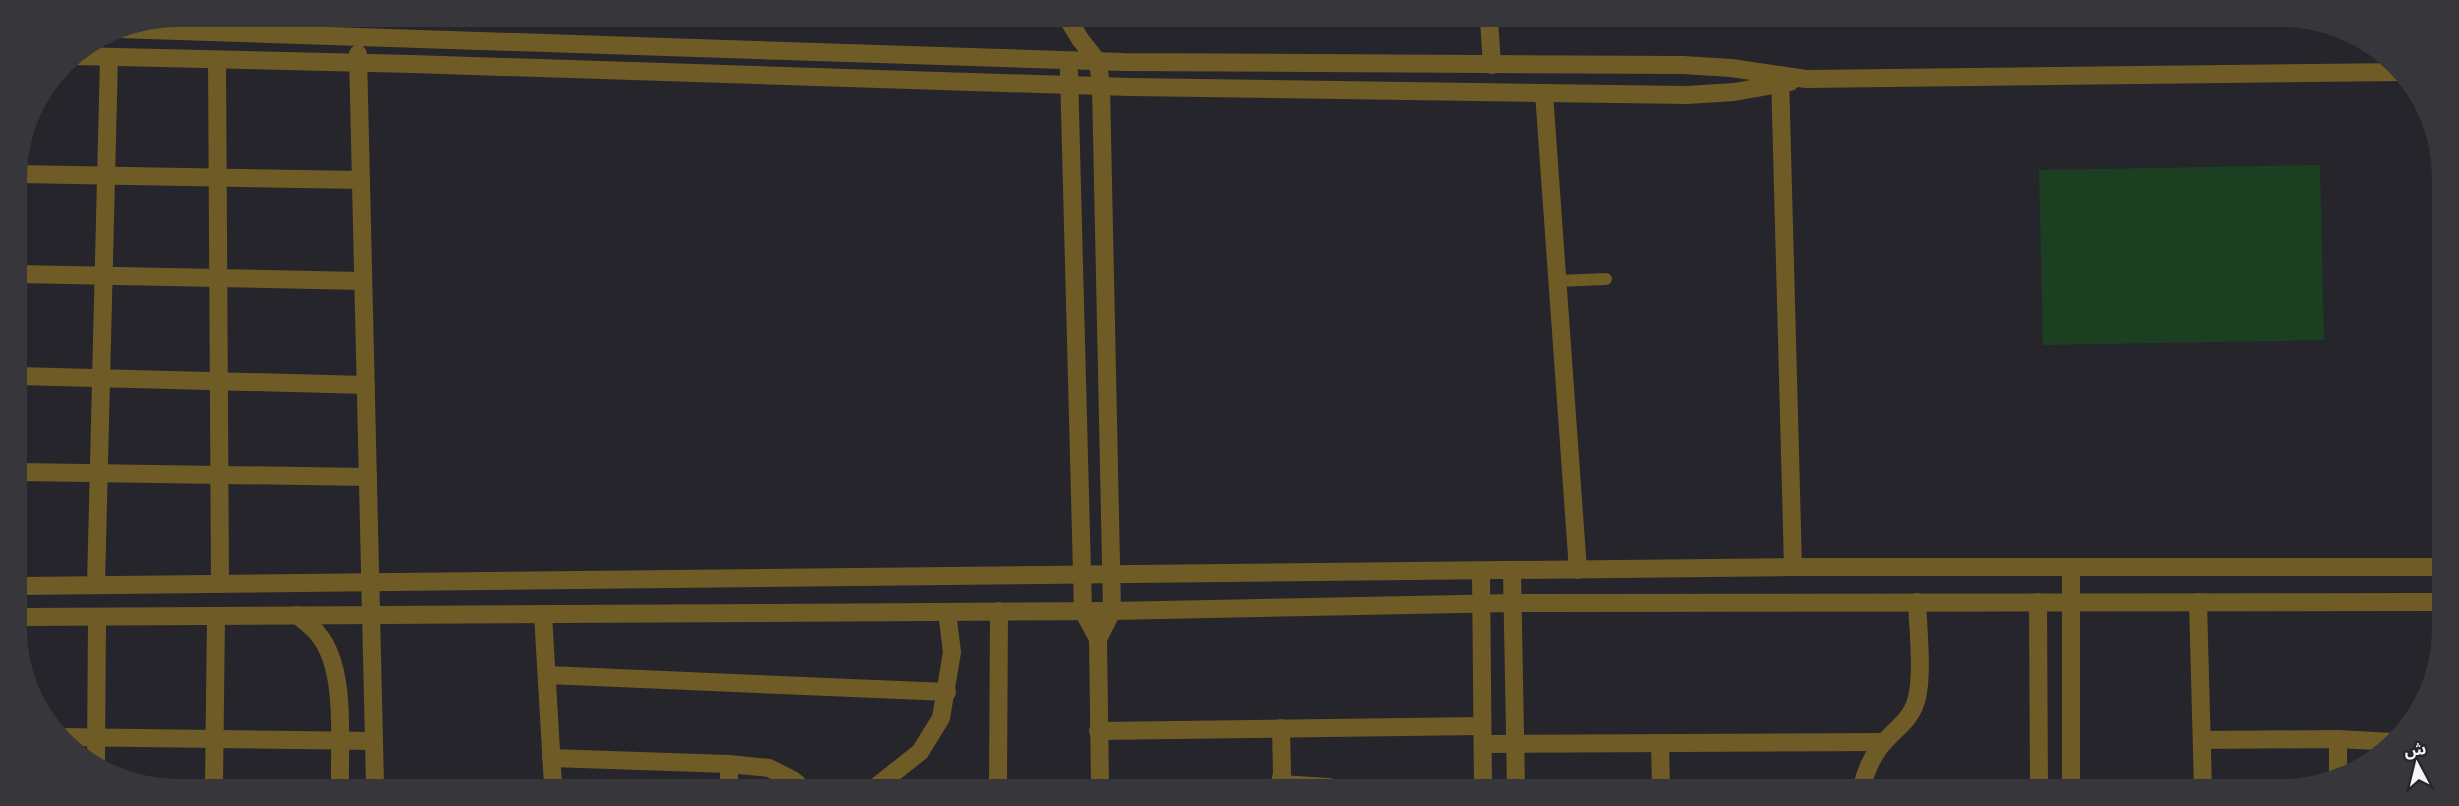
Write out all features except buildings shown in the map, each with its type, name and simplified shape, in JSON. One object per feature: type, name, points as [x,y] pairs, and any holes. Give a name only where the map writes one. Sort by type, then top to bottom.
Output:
[{"type":"street","points":[[1073,27],[1098,62],[1101,86],[1112,611],[1098,639],[1100,779]]},
{"type":"street","points":[[1489,27],[1492,65]]},
{"type":"street","points":[[153,29],[1098,62],[1683,65],[1731,68],[1780,79],[2389,72]]},
{"type":"street","points":[[358,37],[375,779]]},
{"type":"street","points":[[1080,39],[1069,60],[1068,85],[1083,611],[1098,639]]},
{"type":"street","points":[[88,56],[1101,86],[1687,95],[1734,92],[1780,79]]},
{"type":"street","points":[[96,585],[109,57]]},
{"type":"street","points":[[217,60],[220,584]]},
{"type":"street","points":[[1780,79],[1794,567]]},
{"type":"street","points":[[1544,93],[1578,570]]},
{"type":"street","points":[[27,174],[361,180]]},
{"type":"street","points":[[27,274],[363,281]]},
{"type":"street","points":[[27,376],[366,385]]},
{"type":"street","points":[[27,472],[368,477]]},
{"type":"street","points":[[27,586],[1512,572],[1794,567],[2432,567]]},
{"type":"street","points":[[2071,567],[2071,779]]},
{"type":"street","points":[[1481,572],[1483,779]]},
{"type":"street","points":[[1512,572],[1516,779]]},
{"type":"street","points":[[1865,779],[1874,756],[1884,742],[1907,719],[1916,703],[1918,684],[1917,602]]},
{"type":"street","points":[[2038,602],[2039,779]]},
{"type":"street","points":[[2198,602],[2203,779]]},
{"type":"street","points":[[27,617],[1112,611],[1481,603],[2432,602]]},
{"type":"street","points":[[999,611],[999,779]]},
{"type":"street","points":[[886,779],[920,752],[941,718],[952,652],[947,612]]},
{"type":"street","points":[[543,614],[553,779]]},
{"type":"street","points":[[297,615],[318,633],[333,657],[338,684],[340,779]]},
{"type":"street","points":[[214,779],[216,616]]},
{"type":"street","points":[[96,755],[97,617]]},
{"type":"street","points":[[547,675],[946,692]]},
{"type":"street","points":[[1098,731],[1281,729],[1483,735],[1515,744],[1884,742]]},
{"type":"street","points":[[1280,779],[1281,729]]},
{"type":"street","points":[[73,737],[374,741]]},
{"type":"street","points":[[2202,740],[2338,739],[2381,741]]},
{"type":"street","points":[[2338,739],[2338,767]]},
{"type":"street","points":[[1660,743],[1661,779]]},
{"type":"street","points":[[552,758],[729,764],[769,768],[791,779]]},
{"type":"street","points":[[729,764],[729,779]]},
{"type":"lane","points":[[1557,281],[1606,279]]},
{"type":"green space","points":[[2320,165],[2324,340],[2043,345],[2039,170]]}]
